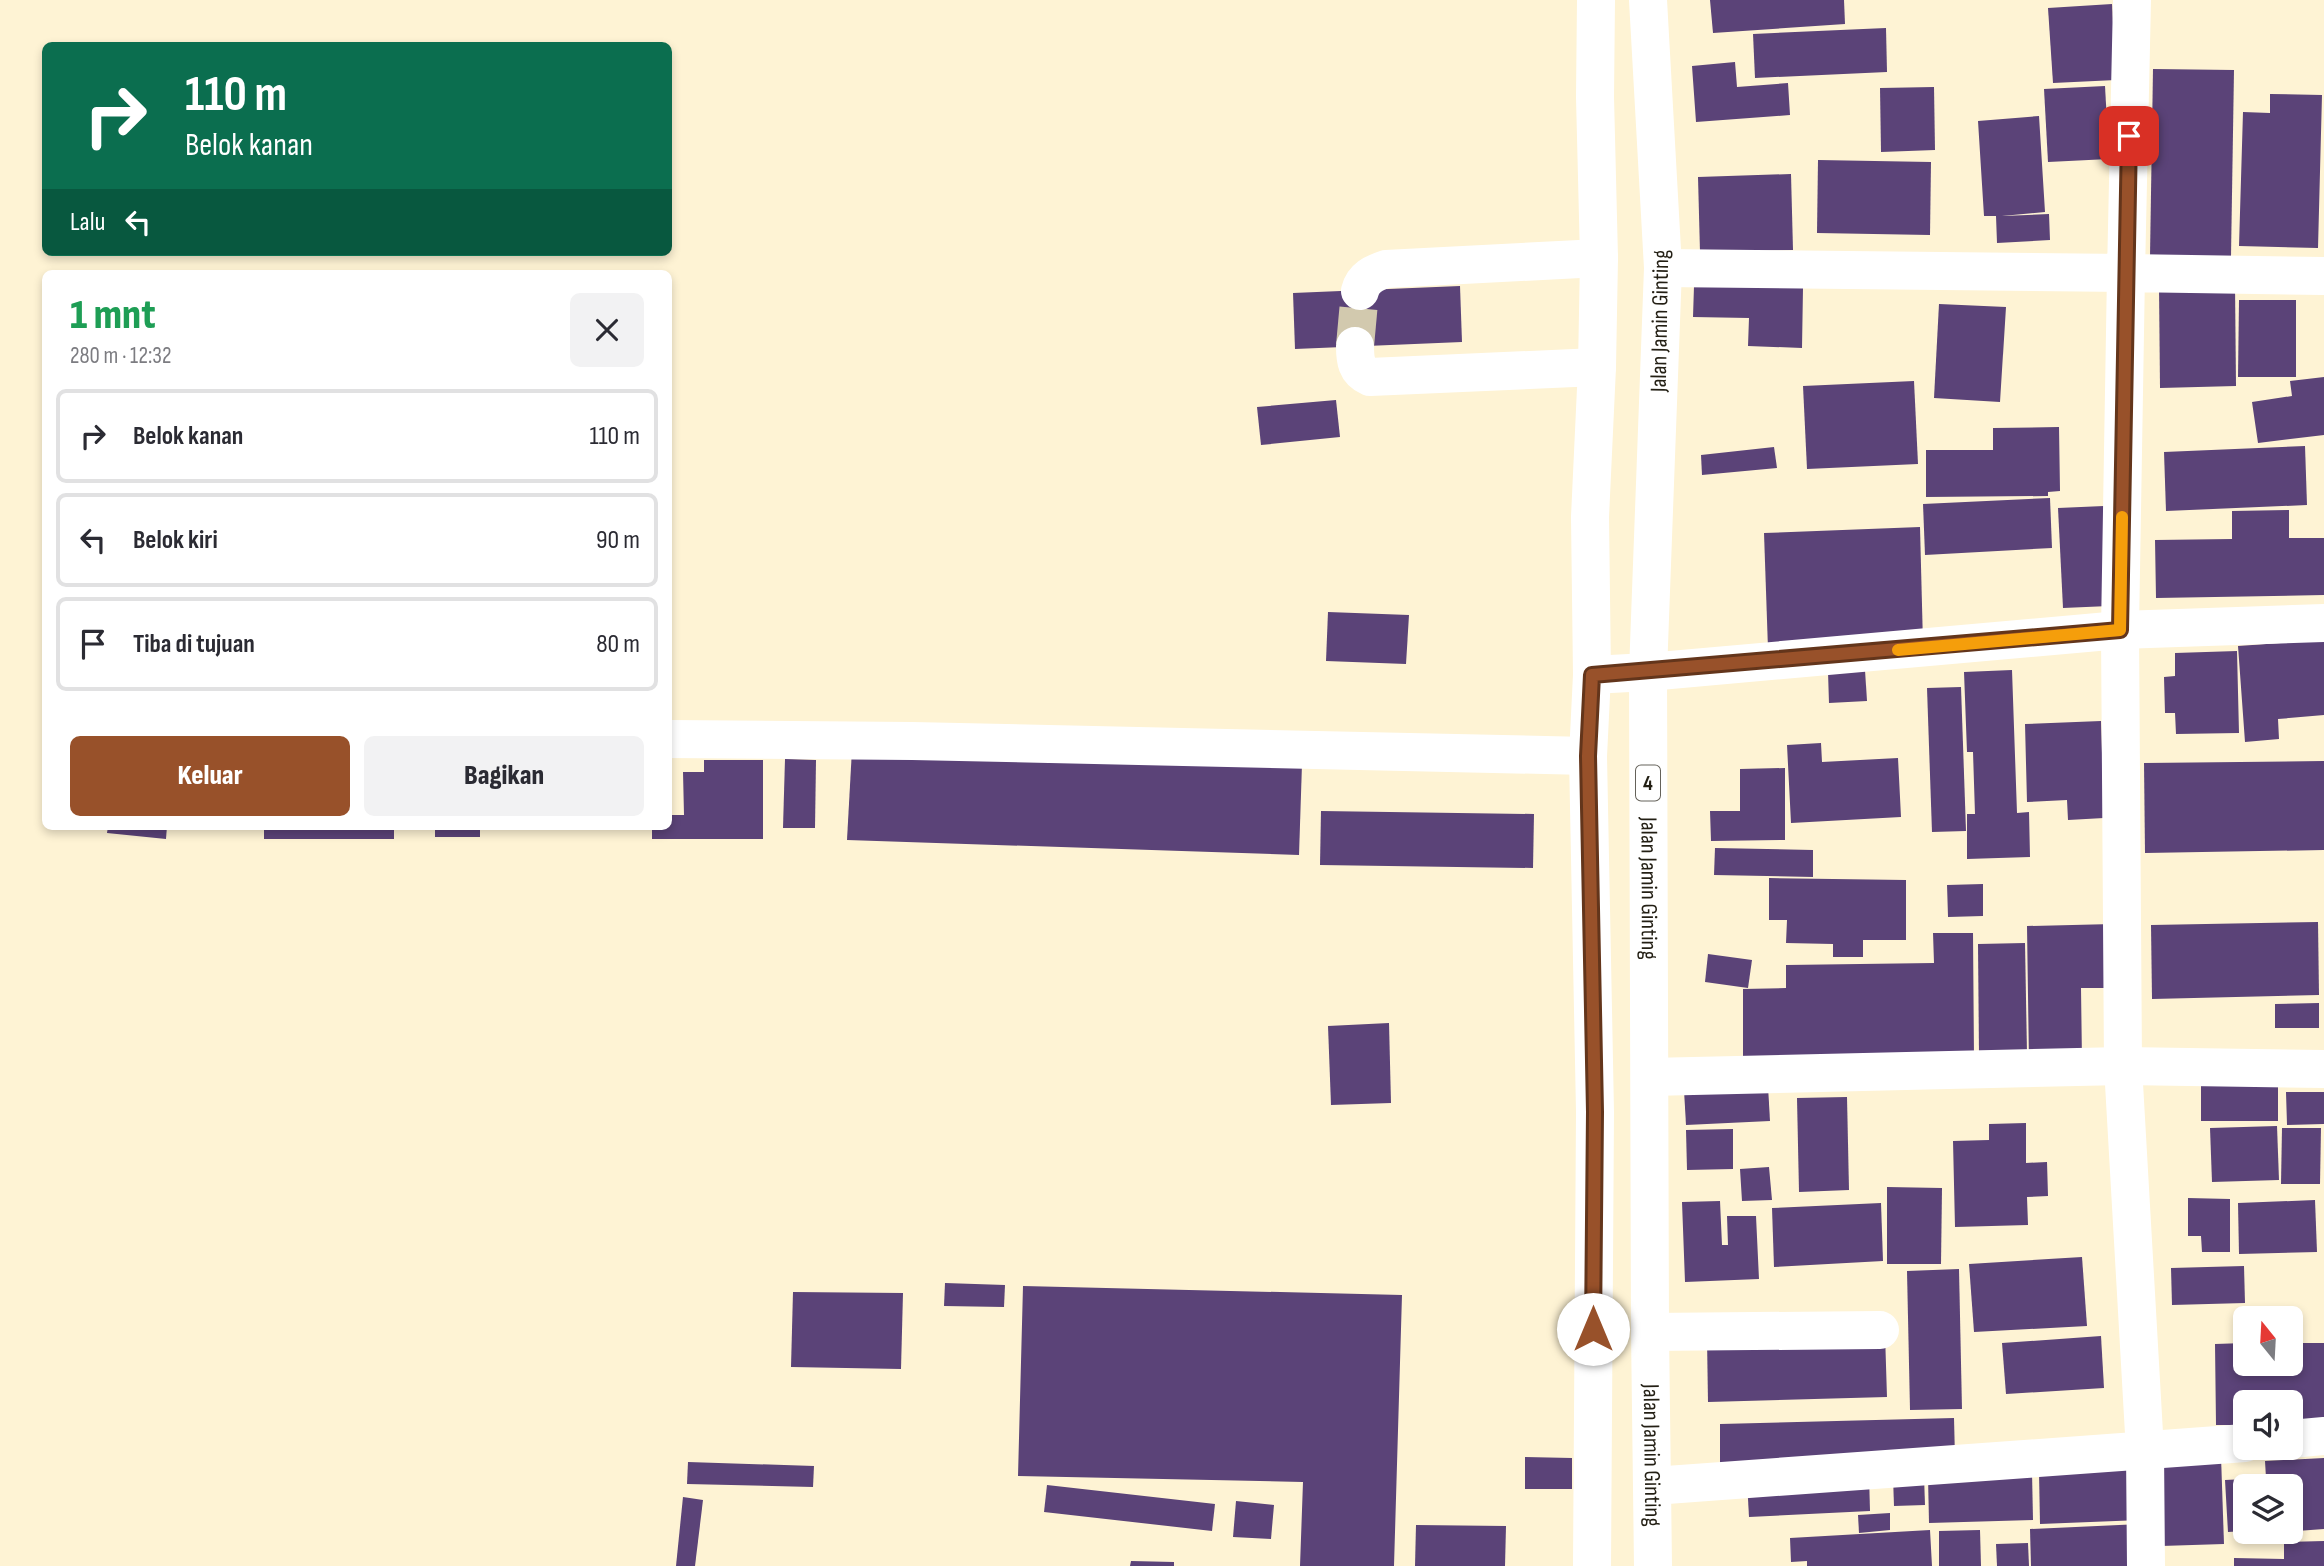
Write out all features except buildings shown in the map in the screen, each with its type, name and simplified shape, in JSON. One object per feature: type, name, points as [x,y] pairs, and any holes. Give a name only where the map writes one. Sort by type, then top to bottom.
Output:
[{"type":"main road","points":[[1592,1566],[1595,1112],[1588,756],[1592,675],[1590,517],[1599,258],[1595,97],[1596,0]]},
{"type":"main road","name":"Jalan Jamin Ginting","points":[[1648,0],[1663,268],[1648,672],[1653,1566]]},
{"type":"main road","points":[[2132,0],[2120,630],[2123,1066],[2145,1451],[2146,1566]]},
{"type":"main road","points":[[1360,290],[1361,283],[1374,273],[1386,269],[1599,258]]},
{"type":"main road","points":[[1663,268],[2324,276]]},
{"type":"main road","points":[[1354,346],[1355,363],[1370,377],[1597,367]]},
{"type":"main road","points":[[1592,675],[2120,630],[2324,623]]},
{"type":"main road","points":[[672,739],[912,740],[1588,756]]},
{"type":"main road","points":[[1650,1077],[2123,1066],[2324,1069]]},
{"type":"main road","points":[[1650,1332],[1880,1330]]},
{"type":"main road","points":[[2303,1438],[2324,1436]]},
{"type":"main road","points":[[1653,1486],[2233,1444]]},
{"type":"tunnel","points":[[1355,346],[1360,291]]},
{"type":"slow traffic","points":[[1898,650],[2120,630],[2122,517]]},
{"type":"route","points":[[1593,1329],[1595,1112],[1588,756],[1592,675],[2120,630],[2129,136]]}]
